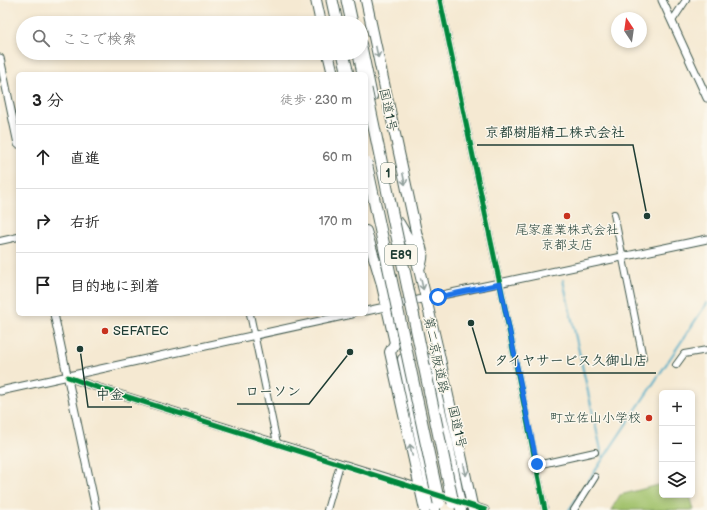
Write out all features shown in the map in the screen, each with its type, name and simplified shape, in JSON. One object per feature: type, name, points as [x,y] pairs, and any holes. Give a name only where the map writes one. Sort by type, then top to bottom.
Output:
[{"type":"highway","points":[[316,0],[319,16]]},
{"type":"highway","points":[[327,0],[330,16]]},
{"type":"highway","points":[[332,0],[335,16]]},
{"type":"highway","points":[[348,0],[351,16]]},
{"type":"highway","points":[[352,0],[355,16]]},
{"type":"highway","points":[[366,0],[417,236],[421,247],[423,259],[419,268]]},
{"type":"highway","points":[[330,60],[333,72]]},
{"type":"highway","points":[[341,60],[344,72]]},
{"type":"highway","points":[[345,60],[348,72]]},
{"type":"highway","points":[[360,60],[363,72]]},
{"type":"highway","name":"国道1号","points":[[364,60],[367,72]]},
{"type":"highway","name":"国道1号","points":[[368,77],[399,223],[420,300],[430,368],[448,443],[458,507]]},
{"type":"highway","name":"第二京阪道路","points":[[368,98],[458,507]]},
{"type":"highway","name":"E89","points":[[368,171],[441,510]]},
{"type":"highway","name":"1","points":[[368,182],[380,237],[391,306],[434,510]]},
{"type":"highway","points":[[399,223],[413,247],[419,268],[420,300],[438,350],[473,508]]},
{"type":"highway","points":[[373,257],[380,237]]},
{"type":"highway","points":[[368,238],[381,281],[391,306],[395,343],[406,376]]},
{"type":"highway","points":[[395,343],[390,352],[425,510]]},
{"type":"highway","points":[[430,368],[436,359],[438,350]]},
{"type":"street","points":[[440,0],[500,284],[545,510]]},
{"type":"street","points":[[662,0],[707,98]]},
{"type":"street","points":[[672,21],[686,0]]},
{"type":"street","points":[[0,58],[16,134]]},
{"type":"street","points":[[614,214],[643,358]]},
{"type":"street","points":[[0,241],[16,237]]},
{"type":"street","points":[[368,311],[500,284],[707,239]]},
{"type":"street","points":[[54,316],[96,510]]},
{"type":"street","points":[[250,316],[277,443]]},
{"type":"street","points":[[0,391],[342,316]]},
{"type":"street","points":[[676,365],[684,354],[707,350]]},
{"type":"street","points":[[68,377],[340,464],[430,491],[458,507],[486,510]]},
{"type":"street","points":[[537,464],[595,452]]},
{"type":"street","points":[[326,510],[340,464]]},
{"type":"street","points":[[574,510],[595,476]]},
{"type":"green space","points":[[659,485],[659,498],[691,498],[694,510],[611,510],[620,495]]},
{"type":"waterway","points":[[563,280],[603,459]]},
{"type":"waterway","points":[[569,510],[707,303]]},
{"type":"cycle path","points":[[440,0],[500,284],[545,510]]},
{"type":"cycle path","points":[[68,377],[485,510]]},
{"type":"place","name":"尾家産業株式会社 京都支店","points":[[567,216]]},
{"type":"place","name":"京都樹脂精工株式会社","points":[[647,216]]},
{"type":"place","name":"タイヤサービス久御山店","points":[[471,323]]},
{"type":"place","name":"SEFATEC","points":[[105,331]]},
{"type":"place","name":"中金","points":[[80,349]]},
{"type":"place","name":"ローソン","points":[[350,352]]},
{"type":"place","name":"町立佐山小学校","points":[[649,418]]},
{"type":"route","points":[[438,297],[500,284],[537,464]]}]
